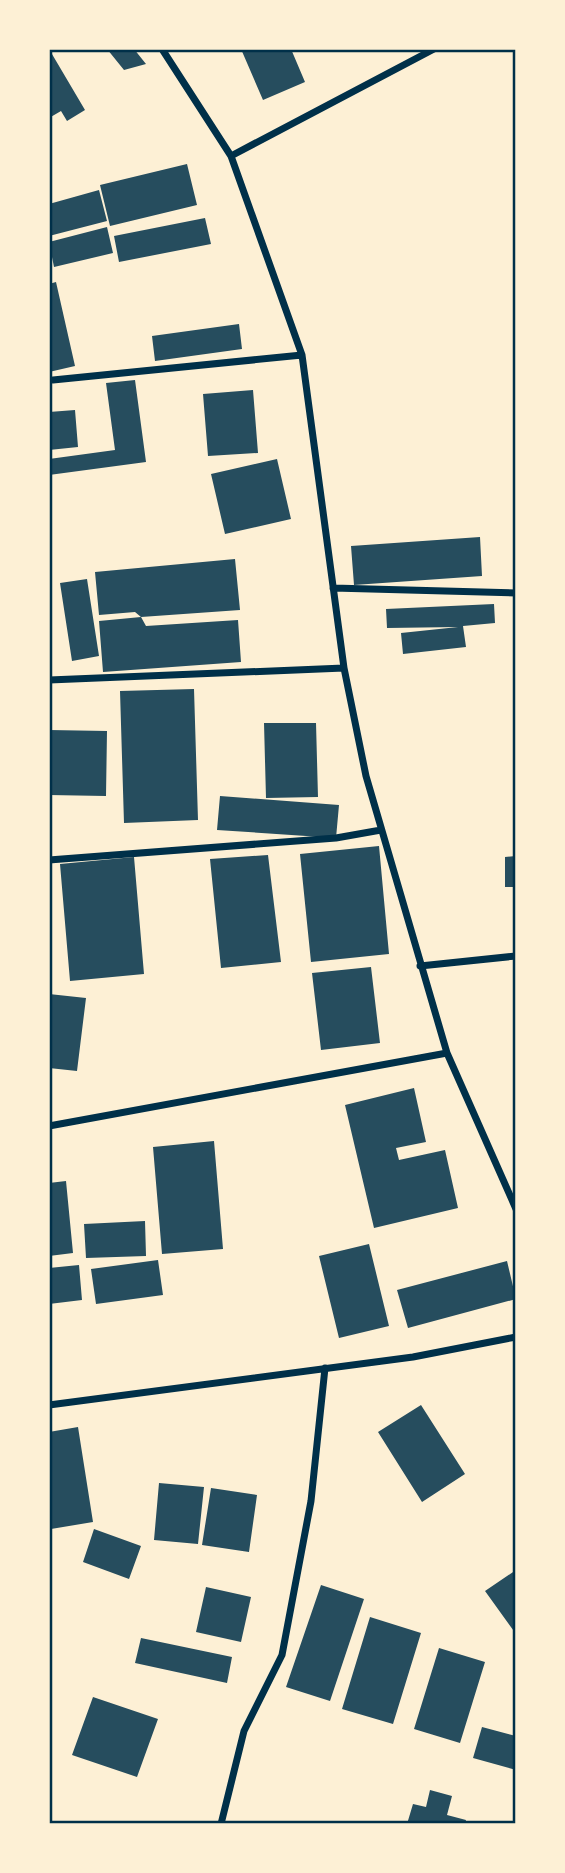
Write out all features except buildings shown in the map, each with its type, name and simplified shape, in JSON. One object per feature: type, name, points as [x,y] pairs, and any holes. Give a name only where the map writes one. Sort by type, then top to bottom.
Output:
[{"type":"street","points":[[162,49],[231,156],[302,355],[344,668],[381,830],[447,1053],[516,1209]]},
{"type":"street","points":[[231,156],[433,49]]},
{"type":"street","points":[[53,380],[302,355]]},
{"type":"street","points":[[333,588],[516,593]]},
{"type":"street","points":[[49,680],[344,668]]},
{"type":"street","points":[[49,860],[336,838],[381,830]]},
{"type":"street","points":[[420,966],[516,956]]},
{"type":"street","points":[[49,1126],[447,1053]]},
{"type":"street","points":[[49,1405],[326,1368],[516,1338]]},
{"type":"street","points":[[222,1824],[244,1731],[282,1655],[311,1501],[326,1368]]}]
